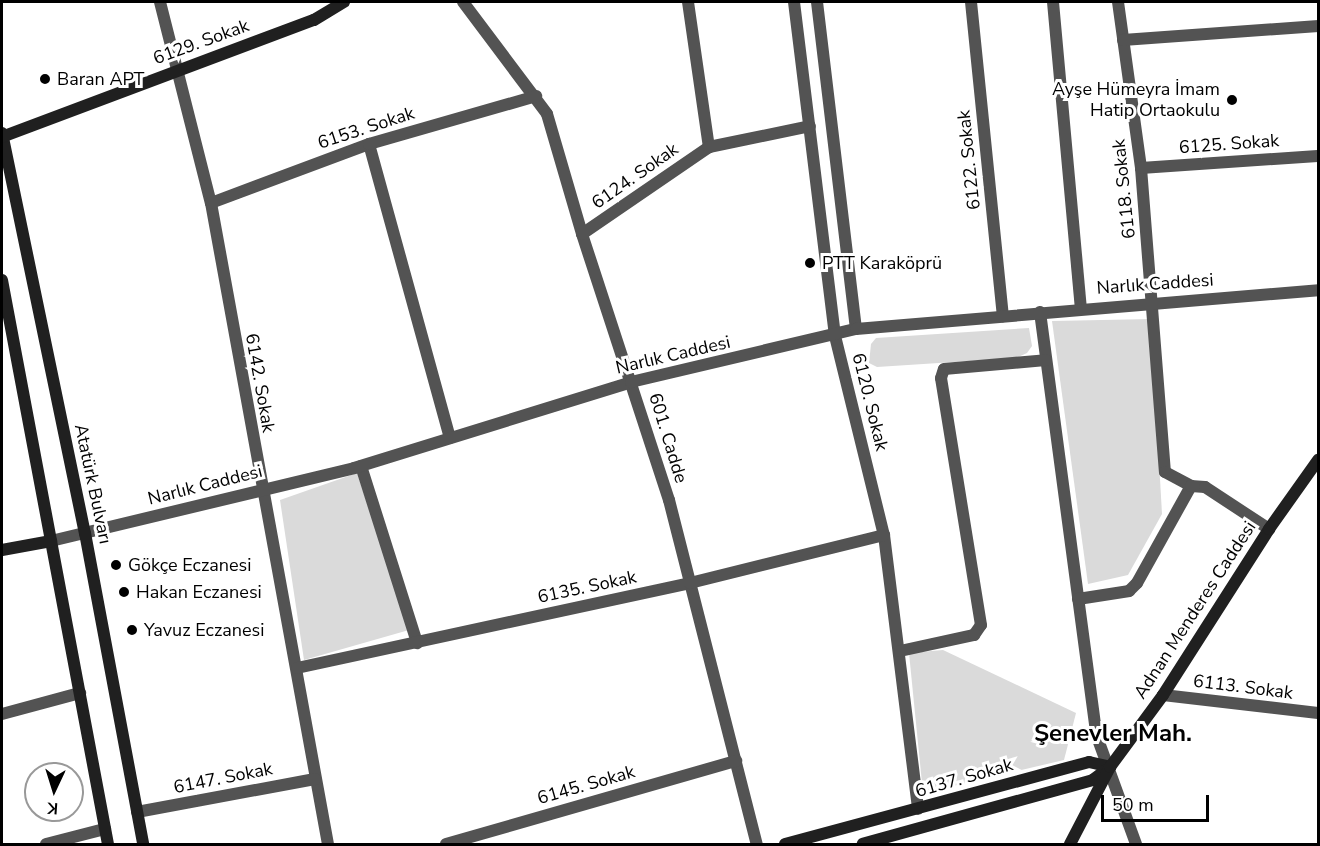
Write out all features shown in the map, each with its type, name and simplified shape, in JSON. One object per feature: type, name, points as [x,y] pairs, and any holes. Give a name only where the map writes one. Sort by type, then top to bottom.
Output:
[{"type":"street","name":"6142. Sokak","points":[[160,2],[211,203],[261,490],[297,668],[328,844]]},
{"type":"street","name":"6129. Sokak","points":[[2,136],[314,20],[344,2]]},
{"type":"street","name":"601. Cadde","points":[[463,2],[537,96],[547,114],[582,234],[631,382],[690,584],[757,844]]},
{"type":"street","points":[[688,2],[709,147]]},
{"type":"street","name":"6120. Sokak","points":[[794,2],[835,336],[884,535],[918,809]]},
{"type":"street","points":[[817,2],[856,329]]},
{"type":"street","name":"6122. Sokak","points":[[971,2],[1003,316]]},
{"type":"street","points":[[1053,2],[1081,307]]},
{"type":"street","name":"6118. Sokak","points":[[1118,2],[1141,168],[1165,471],[1191,486]]},
{"type":"street","points":[[1123,40],[1318,26]]},
{"type":"street","name":"6153. Sokak","points":[[211,203],[369,144],[537,96]]},
{"type":"street","name":"6124. Sokak","points":[[582,234],[709,147],[810,126]]},
{"type":"street","name":"Atatürk Bulvarı","points":[[2,136],[85,533],[143,844]]},
{"type":"street","points":[[369,144],[450,438]]},
{"type":"street","name":"6125. Sokak","points":[[1141,168],[1318,156]]},
{"type":"street","points":[[2,280],[108,844]]},
{"type":"street","name":"Narlık Caddesi","points":[[51,541],[361,466],[631,382],[835,336],[856,329],[1081,307],[1318,290]]},
{"type":"street","points":[[1040,312],[1096,734],[1110,767],[1136,844]]},
{"type":"street","points":[[900,651],[974,635],[981,625],[941,378],[944,369],[1046,360]]},
{"type":"street","name":"Adnan Menderes Caddesi","points":[[1070,844],[1110,767],[1163,695],[1269,529],[1318,460]]},
{"type":"street","points":[[361,466],[417,643]]},
{"type":"street","points":[[1078,599],[1129,591],[1137,583],[1191,486],[1205,487],[1269,529]]},
{"type":"street","name":"6135. Sokak","points":[[297,668],[690,584],[884,535]]},
{"type":"street","points":[[2,550],[51,541]]},
{"type":"street","points":[[2,714],[80,693]]},
{"type":"street","name":"6113. Sokak","points":[[1163,695],[1318,713]]},
{"type":"street","name":"6145. Sokak","points":[[446,844],[736,761]]},
{"type":"street","name":"6137. Sokak","points":[[785,844],[1089,762],[1110,767]]},
{"type":"street","name":"6137. Sokak","points":[[864,844],[1093,780],[1110,767]]},
{"type":"street","name":"6147. Sokak","points":[[137,812],[315,779]]},
{"type":"street","points":[[46,844],[105,829]]},
{"type":"shaded area","points":[[1151,319],[1162,514],[1128,575],[1088,584],[1052,321]]},
{"type":"shaded area","points":[[1029,328],[1032,346],[1027,353],[1016,358],[877,367],[869,363],[871,344],[876,338]]},
{"type":"shaded area","points":[[357,473],[409,630],[304,660],[280,500]]},
{"type":"shaded area","points":[[943,650],[1076,713],[1064,760],[923,793],[909,653]]},
{"type":"place","name":"Baran APT","points":[[45,79]]},
{"type":"place","name":"Ayşe Hümeyra İmam Hatip Ortaokulu","points":[[1232,100]]},
{"type":"place","name":"PTT Karaköprü","points":[[810,263]]},
{"type":"place","name":"Gökçe Eczanesi","points":[[116,565]]},
{"type":"place","name":"Hakan Eczanesi","points":[[124,592]]},
{"type":"place","name":"Yavuz Eczanesi","points":[[132,630]]},
{"type":"district","name":"Şenevler Mah.","points":[[1113,734]]}]
